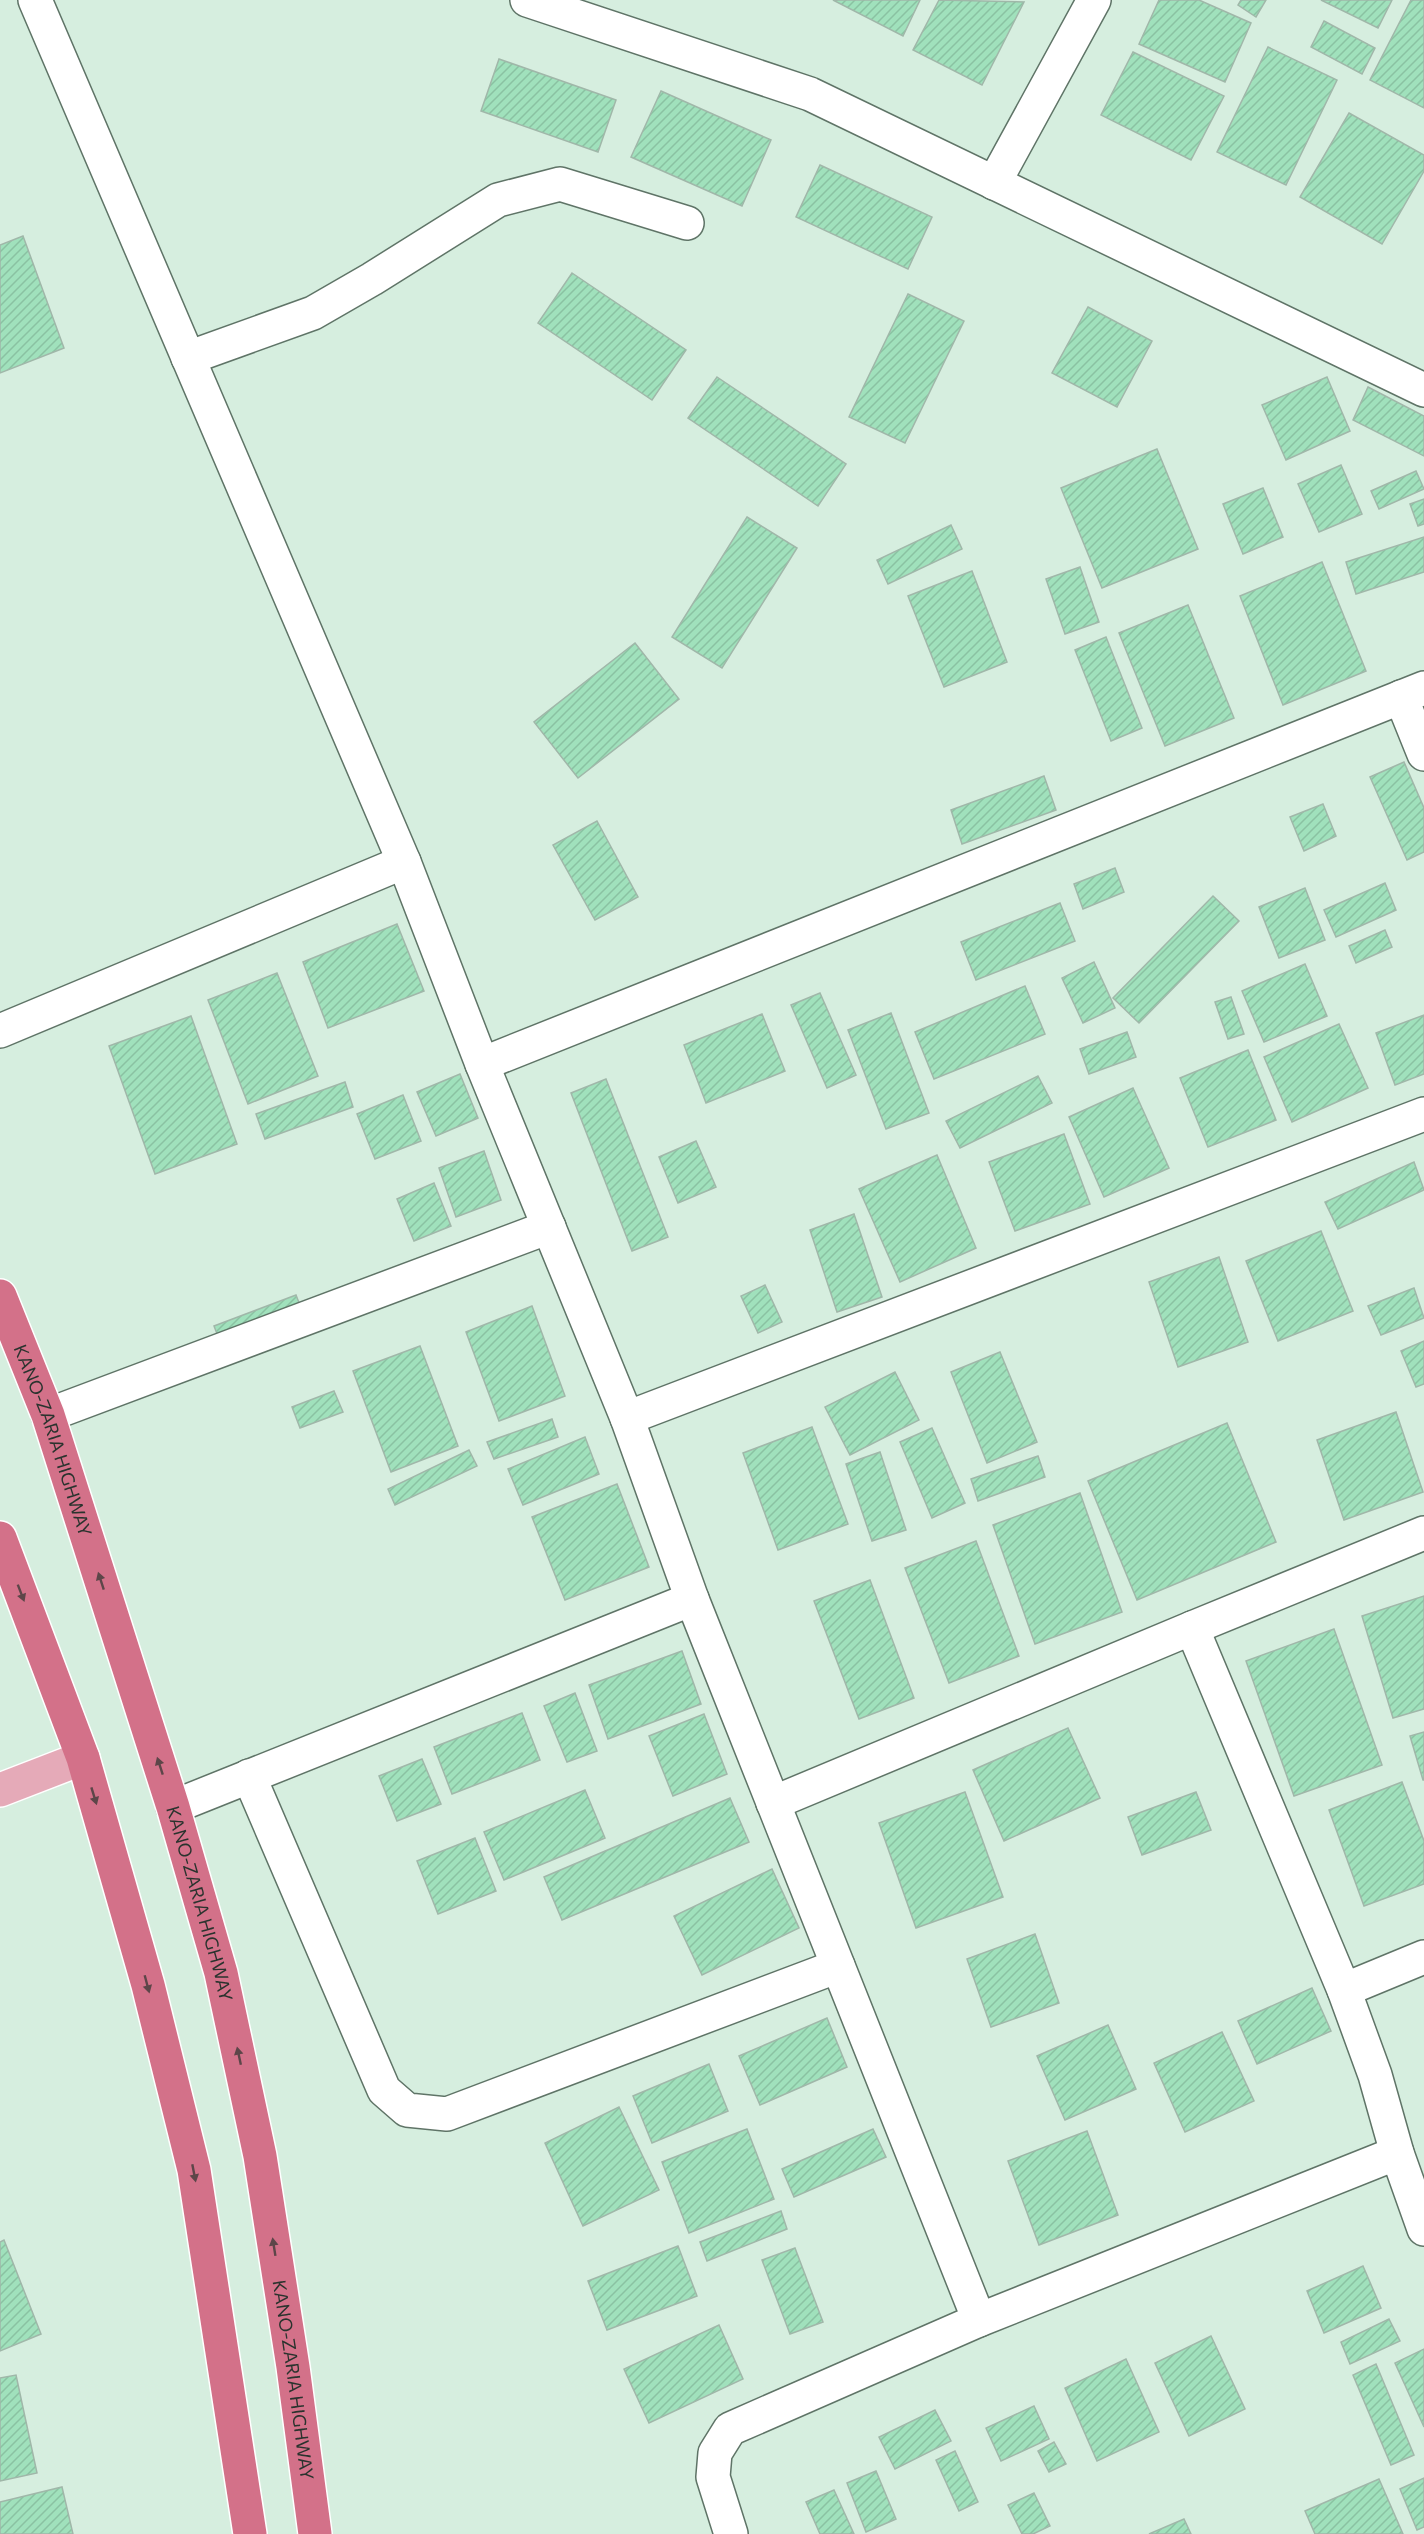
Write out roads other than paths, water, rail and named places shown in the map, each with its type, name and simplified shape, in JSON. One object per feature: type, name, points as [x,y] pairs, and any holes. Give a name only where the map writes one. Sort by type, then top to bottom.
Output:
[{"type":"highway","name":"KANO-ZARIA HIGHWAY","points":[[0,1296],[48,1415],[173,1807],[221,1973],[260,2156],[293,2367],[315,2534]]},
{"type":"highway","points":[[0,1538],[83,1758],[148,1985],[194,2170],[250,2534]]},
{"type":"main road","points":[[0,1790],[83,1758]]},
{"type":"street","points":[[35,0],[404,862],[482,1064],[627,1418],[692,1599],[979,2320]]},
{"type":"street","points":[[527,0],[810,93],[1424,390]]},
{"type":"street","points":[[994,183],[1094,0]]},
{"type":"street","points":[[188,358],[313,313],[498,200],[560,184],[687,223]]},
{"type":"street","points":[[482,1064],[1413,693],[1424,754]]},
{"type":"street","points":[[0,1031],[404,862]]},
{"type":"street","points":[[627,1418],[1424,1114]]},
{"type":"street","points":[[48,1415],[549,1227]]},
{"type":"street","points":[[773,1803],[1424,1533]]},
{"type":"street","points":[[173,1807],[692,1599]]},
{"type":"street","points":[[1192,1628],[1344,1990],[1375,2075],[1397,2153],[1424,2229]]},
{"type":"street","points":[[249,1776],[384,2090],[407,2110],[447,2114],[838,1966]]},
{"type":"street","points":[[1344,1990],[1424,1957]]},
{"type":"street","points":[[731,2534],[713,2477],[715,2453],[730,2429],[979,2320],[1397,2153]]}]
